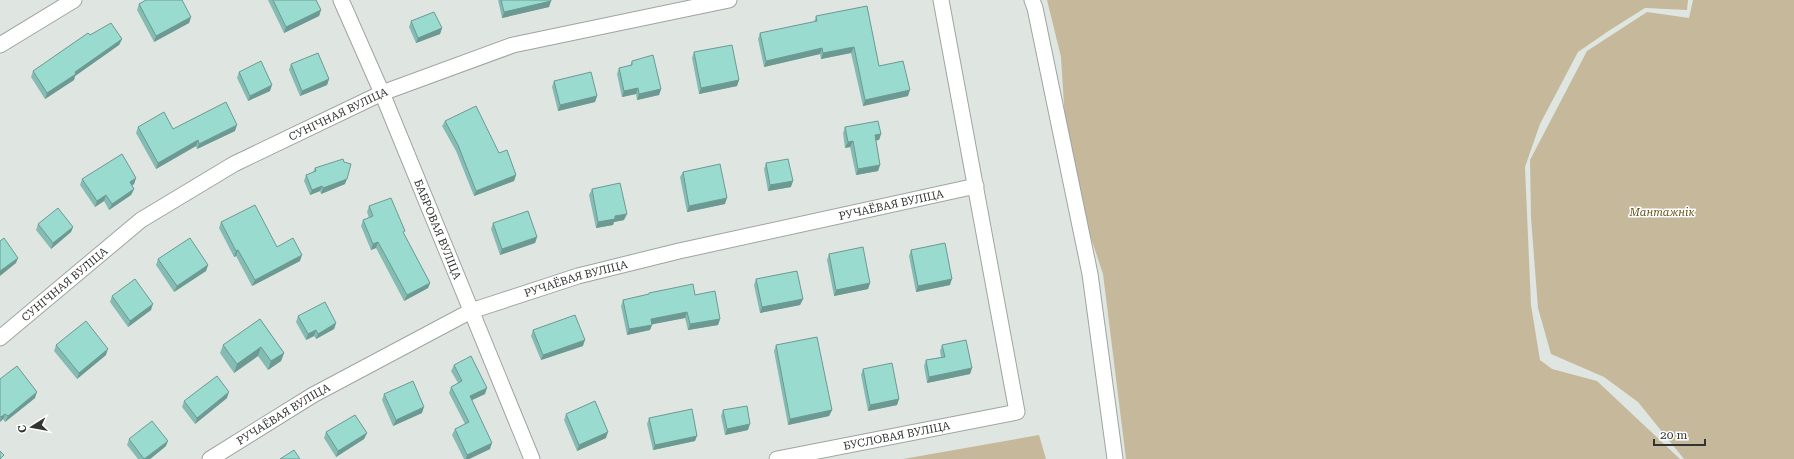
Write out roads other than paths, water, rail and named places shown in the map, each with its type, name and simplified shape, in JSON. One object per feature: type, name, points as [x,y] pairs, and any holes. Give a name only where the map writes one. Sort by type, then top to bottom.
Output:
[{"type":"street","points":[[0,45],[74,0]]},
{"type":"street","name":"БАБРОВАЯ ВУЛІЦА","points":[[341,0],[382,93],[532,459]]},
{"type":"street","name":"СУНІЧНАЯ ВУЛІЦА","points":[[0,338],[141,220],[234,164],[382,93],[513,45],[729,0]]},
{"type":"street","points":[[941,0],[976,186]]},
{"type":"street","points":[[1032,0],[1035,8],[1090,274],[1115,459]]},
{"type":"street","name":"РУЧАЁВАЯ ВУЛІЦА","points":[[210,459],[313,395],[471,311],[578,276],[679,251],[976,186]]},
{"type":"street","name":"БУСЛОВАЯ ВУЛІЦА","points":[[777,459],[1017,412],[976,186]]},
{"type":"park label","name":"Мантажнік","points":[[1662,212]]}]
